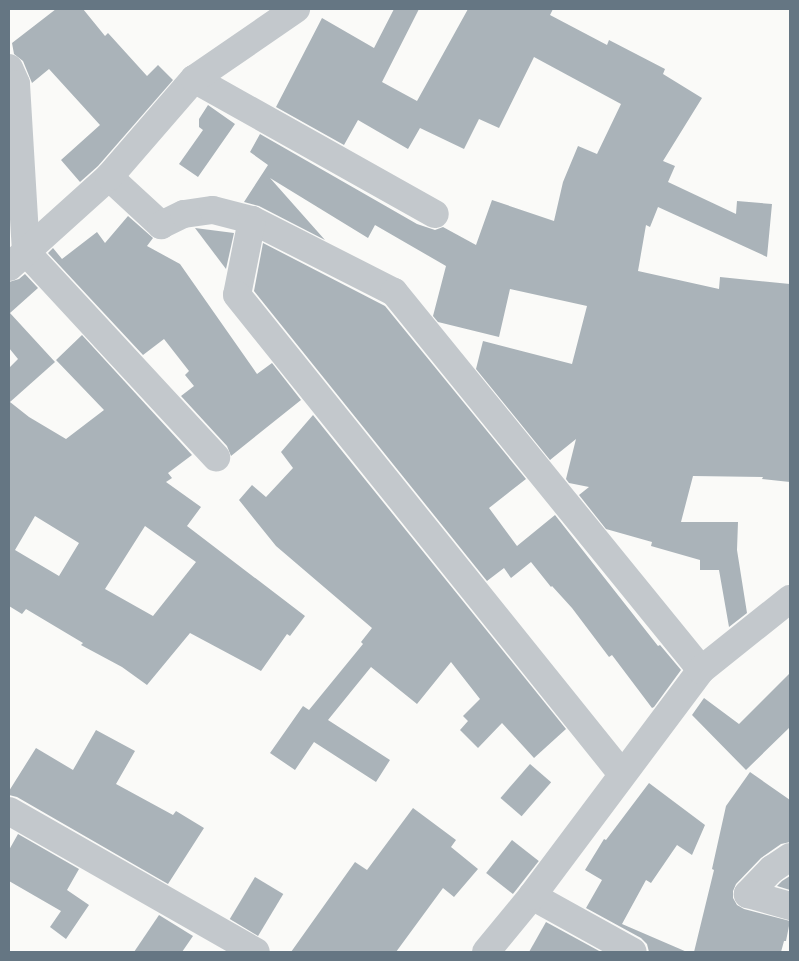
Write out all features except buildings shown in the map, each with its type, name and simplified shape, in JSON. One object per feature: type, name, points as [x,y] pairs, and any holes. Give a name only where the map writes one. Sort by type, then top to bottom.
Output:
[{"type":"street","points":[[17,259],[109,177],[194,79],[296,9]]},
{"type":"street","points":[[9,68],[16,84],[17,259],[216,457]]},
{"type":"street","points":[[194,79],[435,214]]},
{"type":"street","points":[[109,177],[160,224],[184,214],[213,210],[252,220],[394,292],[701,670]]},
{"type":"street","points":[[252,220],[237,295],[622,774]]},
{"type":"street","points":[[486,952],[532,896],[701,670],[790,599]]},
{"type":"street","points":[[9,812],[256,952]]},
{"type":"street","points":[[790,857],[772,868],[748,894],[790,906]]},
{"type":"street","points":[[532,896],[633,952]]}]
